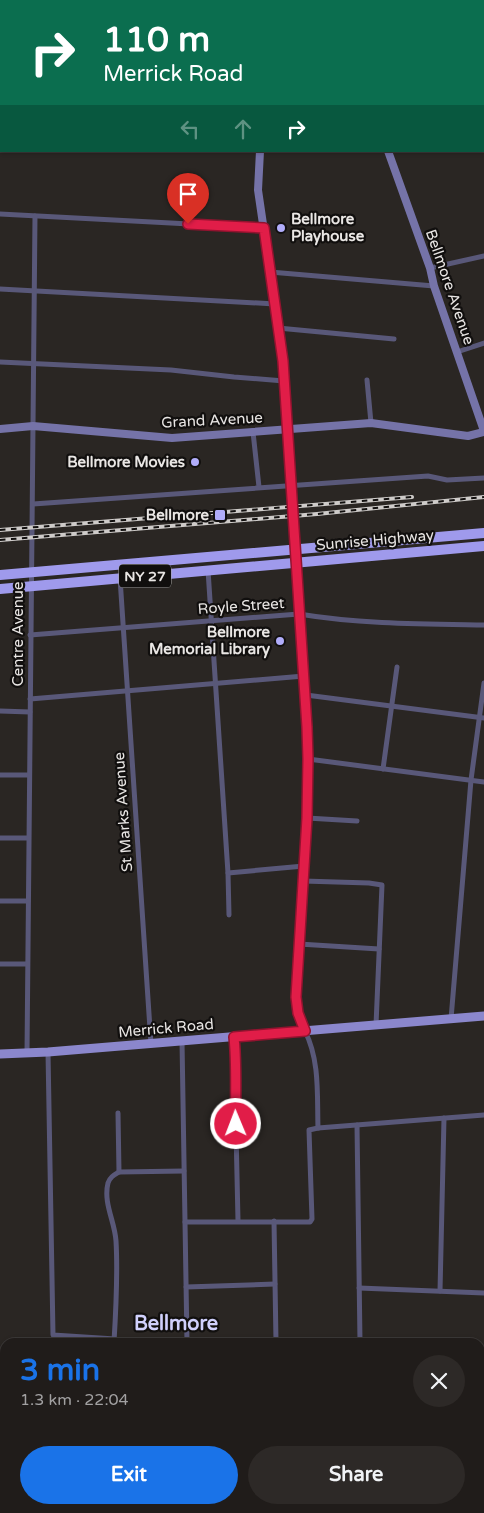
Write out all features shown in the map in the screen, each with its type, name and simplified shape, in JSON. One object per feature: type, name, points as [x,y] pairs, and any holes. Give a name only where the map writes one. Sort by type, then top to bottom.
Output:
[{"type":"highway","name":"Sunrise Highway","points":[[0,575],[484,533]]},
{"type":"highway","name":"Sunrise Highway","points":[[0,589],[484,546]]},
{"type":"main road","name":"Merrick Road","points":[[0,1054],[151,1044],[484,1016]]},
{"type":"street","points":[[260,152],[258,190],[284,381],[306,695],[307,818],[296,997],[298,1013],[311,1043],[316,1068],[318,1128]]},
{"type":"street","name":"Bellmore Avenue","points":[[388,152],[430,268],[434,286],[484,431]]},
{"type":"street","points":[[0,214],[264,228]]},
{"type":"street","name":"Centre Avenue","points":[[26,1053],[35,216]]},
{"type":"street","points":[[430,268],[484,256]]},
{"type":"street","points":[[270,272],[434,286]]},
{"type":"street","points":[[0,290],[275,304]]},
{"type":"street","points":[[278,328],[394,339]]},
{"type":"street","points":[[457,352],[484,343]]},
{"type":"street","points":[[0,362],[171,370],[284,381]]},
{"type":"street","points":[[367,380],[370,423]]},
{"type":"street","name":"Grand Avenue","points":[[0,429],[33,426],[172,438],[370,423],[468,436],[484,431]]},
{"type":"street","points":[[253,432],[259,487]]},
{"type":"street","points":[[33,504],[428,476],[447,480],[484,478]]},
{"type":"street","points":[[208,570],[228,872],[229,915]]},
{"type":"street","name":"St Marks Avenue","points":[[120,578],[151,1044]]},
{"type":"street","name":"Royle Street","points":[[30,636],[299,614],[410,623],[484,626]]},
{"type":"street","points":[[383,769],[397,667]]},
{"type":"street","points":[[30,699],[304,676]]},
{"type":"street","points":[[451,1019],[470,780],[482,718],[484,683]]},
{"type":"street","points":[[306,695],[482,718]]},
{"type":"street","points":[[0,711],[30,712]]},
{"type":"street","points":[[308,759],[484,782]]},
{"type":"street","points":[[0,775],[29,775]]},
{"type":"street","points":[[307,818],[357,821]]},
{"type":"street","points":[[0,838],[28,838]]},
{"type":"street","points":[[228,872],[304,866]]},
{"type":"street","points":[[303,881],[382,885],[376,1025]]},
{"type":"street","points":[[0,901],[28,901]]},
{"type":"street","points":[[299,944],[379,949]]},
{"type":"street","points":[[0,964],[27,964]]},
{"type":"street","points":[[234,1037],[237,1065],[235,1085],[238,1221]]},
{"type":"street","points":[[182,1041],[187,1338]]},
{"type":"street","points":[[48,1052],[54,1336],[65,1338]]},
{"type":"street","points":[[118,1113],[119,1172]]},
{"type":"street","points":[[185,1222],[310,1222],[312,1219],[309,1130],[484,1115]]},
{"type":"street","points":[[440,1291],[444,1118]]},
{"type":"street","points":[[357,1125],[360,1338]]},
{"type":"street","points":[[114,1338],[116,1242],[109,1210],[108,1186],[110,1178],[119,1172],[184,1171]]},
{"type":"street","points":[[274,1221],[276,1338]]},
{"type":"street","points":[[186,1287],[275,1284]]},
{"type":"street","points":[[359,1288],[484,1292]]},
{"type":"railway","points":[[0,530],[412,497]]},
{"type":"railway","points":[[0,540],[317,514],[484,497]]},
{"type":"place","name":"Bellmore Playhouse","points":[[281,228]]},
{"type":"place","name":"Bellmore Movies","points":[[195,462]]},
{"type":"place","name":"Bellmore","points":[[220,515]]},
{"type":"place","name":"Bellmore Memorial Library","points":[[280,641]]},
{"type":"district","name":"Bellmore","points":[[176,1324]]},
{"type":"route","points":[[188,224],[264,228],[283,361],[306,695],[307,818],[296,997],[298,1013],[305,1031],[234,1037],[237,1065],[235,1085],[236,1124]]}]
